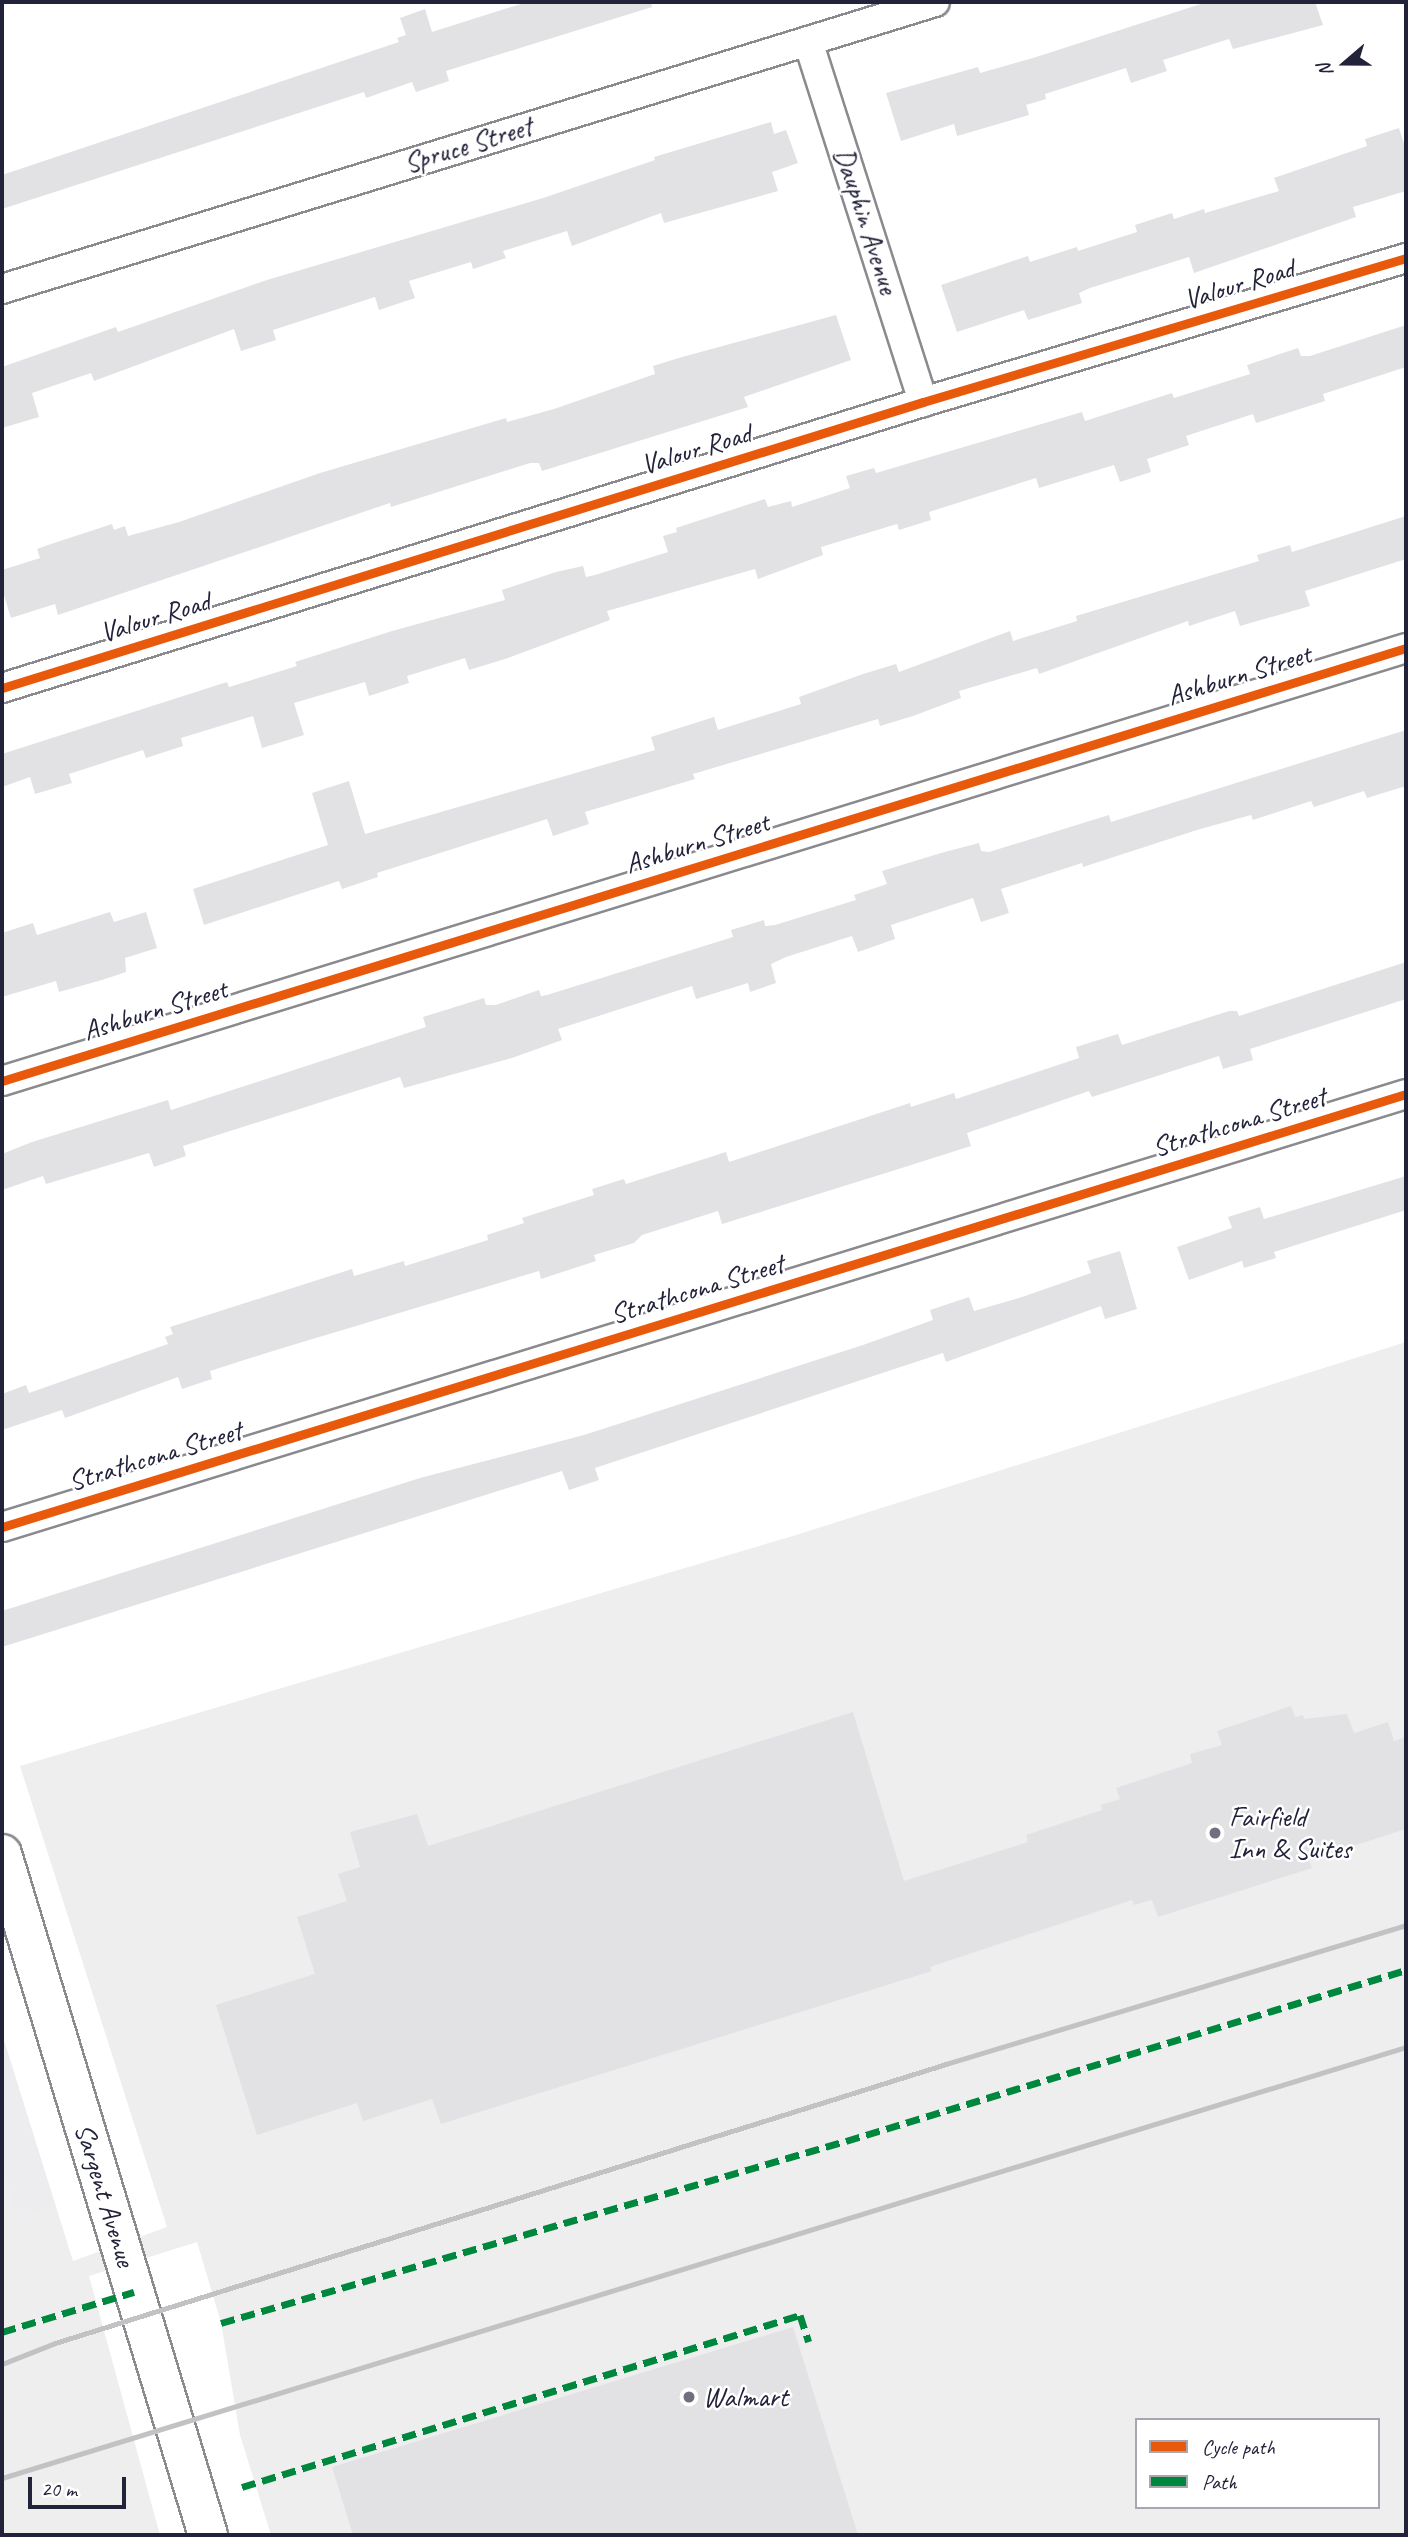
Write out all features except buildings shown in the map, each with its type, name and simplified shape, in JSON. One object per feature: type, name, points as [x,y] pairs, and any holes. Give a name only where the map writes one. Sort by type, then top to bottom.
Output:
[{"type":"main road","name":"Sargent Avenue","points":[[2,1854],[208,2535]]},
{"type":"street","name":"Spruce Street","points":[[2,289],[935,2]]},
{"type":"street","name":"Dauphin Avenue","points":[[808,41],[923,402]]},
{"type":"street","name":"Valour Road","points":[[2,688],[923,402],[1406,258]]},
{"type":"street","name":"Ashburn Street","points":[[2,1081],[1406,648]]},
{"type":"street","name":"Strathcona Street","points":[[2,1527],[1406,1094]]},
{"type":"shaded area","points":[[1406,1342],[1406,2535],[271,2535],[240,2435],[221,2323],[197,2242],[89,2276],[160,2535],[2,2535],[2,2034],[73,2261],[167,2227],[20,1766],[796,1535]]},
{"type":"shaded area","points":[[2,2034],[55,2205],[19,2218],[2,2164]]},
{"type":"railway","points":[[2,2364],[55,2343],[946,2064],[1406,1925]]},
{"type":"railway","points":[[2,2478],[1406,2047]]},
{"type":"marked path","points":[[221,2323],[846,2141],[1406,1970]]},
{"type":"marked path","points":[[2,2332],[134,2292]]},
{"type":"marked path","points":[[242,2487],[800,2315],[809,2342]]},
{"type":"cycle path","points":[[2,688],[923,402],[1406,258]]},
{"type":"cycle path","points":[[2,1081],[1406,648]]},
{"type":"cycle path","points":[[2,1527],[1406,1094]]},
{"type":"place","name":"Fairfield Inn & Suites","points":[[1215,1833]]},
{"type":"place","name":"Walmart","points":[[689,2397]]}]
